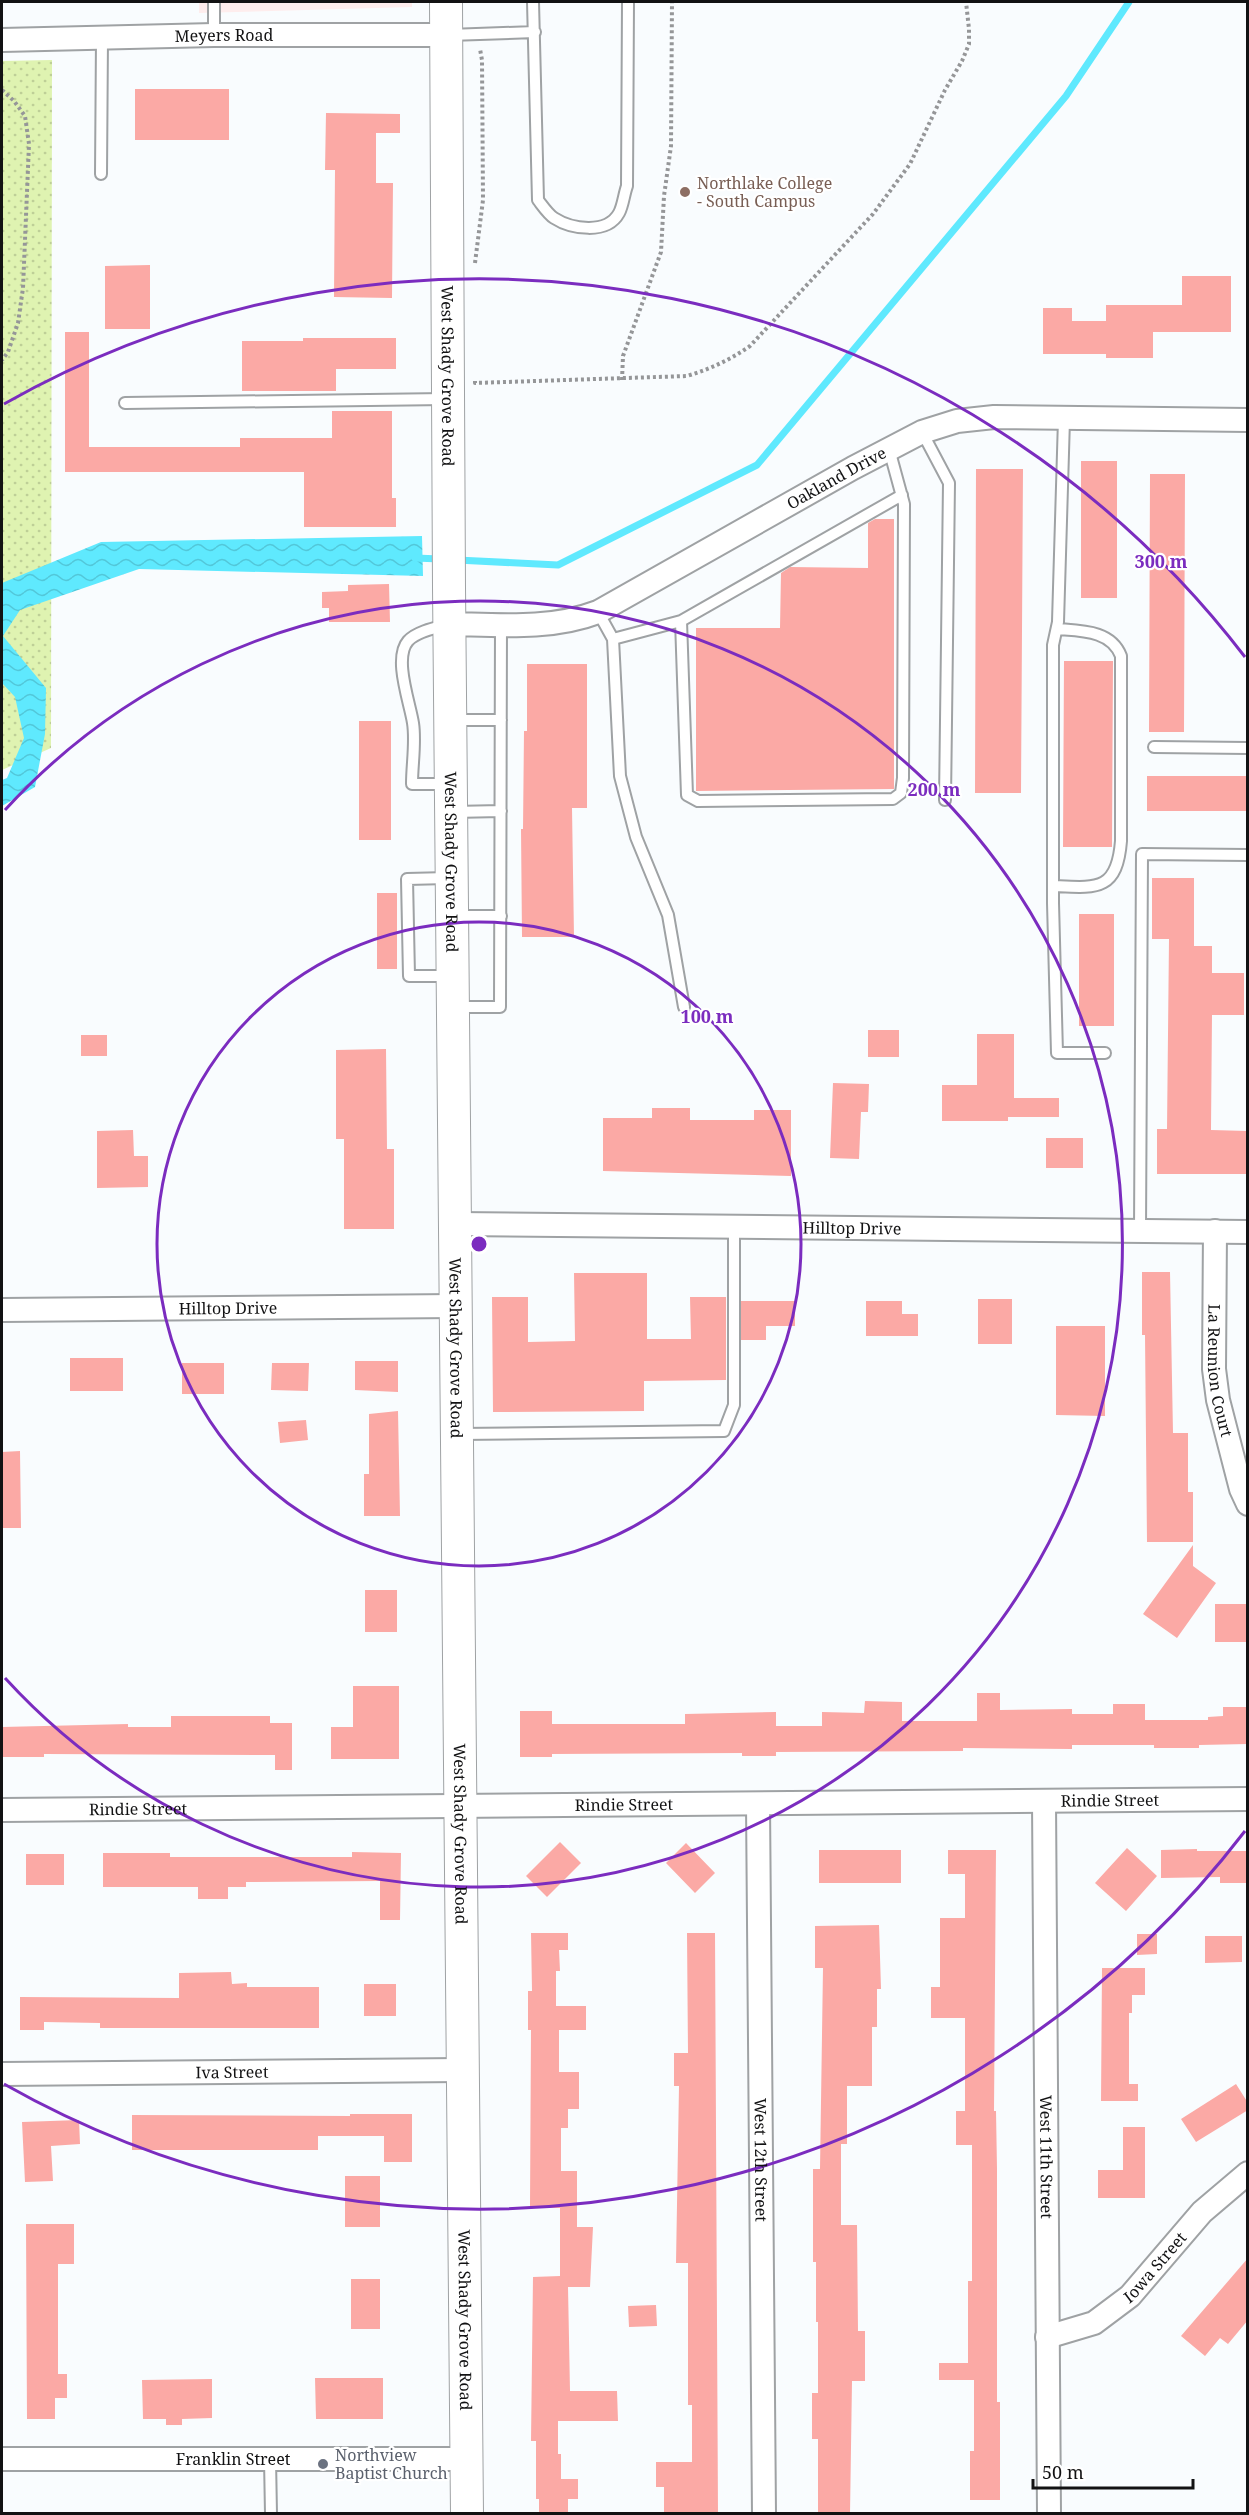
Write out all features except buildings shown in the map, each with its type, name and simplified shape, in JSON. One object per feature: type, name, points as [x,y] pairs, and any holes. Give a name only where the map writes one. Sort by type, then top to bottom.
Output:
[{"type":"main road","name":"West Shady Grove Road","points":[[447,2],[462,34],[449,399],[449,624],[466,2514]]},
{"type":"street","name":"Meyers Road","points":[[2,40],[214,35],[462,34]]},
{"type":"street","name":"Oakland Drive","points":[[449,624],[547,624],[579,620],[598,612],[889,449],[941,425],[971,419],[1248,420]]},
{"type":"street","name":"Hilltop Drive","points":[[456,1224],[1248,1232]]},
{"type":"street","name":"La Reunion Court","points":[[1215,1231],[1216,1386],[1241,1489],[1248,1504]]},
{"type":"street","name":"Hilltop Drive","points":[[2,1310],[456,1306]]},
{"type":"street","name":"Rindie Street","points":[[2,1810],[1248,1798]]},
{"type":"street","name":"West 11th Street","points":[[1044,1801],[1049,2514]]},
{"type":"street","name":"West 12th Street","points":[[758,1804],[764,2514]]},
{"type":"street","name":"Iva Street","points":[[2,2074],[462,2070]]},
{"type":"street","name":"Iowa Street","points":[[1047,2337],[1094,2323],[1130,2296],[1202,2212],[1248,2173]]},
{"type":"street","name":"Franklin Street","points":[[2,2460],[466,2459]]},
{"type":"lane","points":[[214,2],[214,35]]},
{"type":"lane","points":[[533,2],[538,200],[553,217],[577,227],[594,227],[610,223],[619,213],[627,186],[628,2]]},
{"type":"lane","points":[[462,34],[535,32]]},
{"type":"lane","points":[[101,174],[102,38]]},
{"type":"lane","points":[[125,403],[449,399]]},
{"type":"lane","points":[[1064,419],[1057,629],[1053,645],[1053,886],[1057,1053],[1105,1053]]},
{"type":"lane","points":[[922,432],[949,483],[945,800]]},
{"type":"lane","points":[[681,621],[687,795],[698,801],[893,799],[901,793],[903,778],[904,504],[889,449]]},
{"type":"lane","points":[[613,639],[681,621],[902,495]]},
{"type":"lane","points":[[598,612],[613,639],[621,776],[636,837],[668,915],[684,1007]]},
{"type":"lane","points":[[449,624],[425,631],[408,641],[402,654],[406,697],[413,724],[412,784],[451,798],[501,811]]},
{"type":"lane","points":[[453,1007],[500,1007],[501,625]]},
{"type":"lane","points":[[1053,886],[1101,885],[1113,875],[1119,861],[1121,841],[1121,657],[1117,647],[1108,638],[1093,633],[1057,629]]},
{"type":"lane","points":[[450,720],[501,720]]},
{"type":"lane","points":[[1154,747],[1248,748]]},
{"type":"lane","points":[[1140,1231],[1142,854],[1248,855]]},
{"type":"lane","points":[[452,878],[408,879],[408,890],[409,976],[453,976]]},
{"type":"lane","points":[[452,916],[501,916]]},
{"type":"lane","points":[[457,1434],[724,1431],[734,1405],[734,1227]]},
{"type":"lane","points":[[270,2459],[271,2514]]},
{"type":"path","points":[[622,380],[623,356],[661,252],[664,196],[671,146],[672,2]]},
{"type":"path","points":[[473,372],[475,383],[622,380],[687,376],[707,370],[750,346],[867,220],[910,164],[969,44],[966,2]]},
{"type":"path","points":[[462,34],[482,60],[483,200],[475,269]]},
{"type":"path","points":[[2,90],[25,116],[29,144],[22,288],[18,323],[8,352],[2,360]]},
{"type":"shaded area","points":[[199,2],[412,2],[412,7],[199,13]]},
{"type":"green space","points":[[52,60],[51,748],[2,770],[2,61]]},
{"type":"water","points":[[422,536],[423,576],[139,569],[20,610],[3,636],[46,688],[45,734],[35,787],[2,806],[2,780],[7,778],[24,738],[15,697],[2,683],[2,583],[101,542]]},
{"type":"waterway","points":[[457,560],[558,565],[757,465],[1066,96],[1129,2]]},
{"type":"waterway","points":[[415,558],[440,559]]},
{"type":"place","name":"Northlake College - South Campus","points":[[685,192]]},
{"type":"place","name":"Northview Baptist Church","points":[[323,2464]]}]
